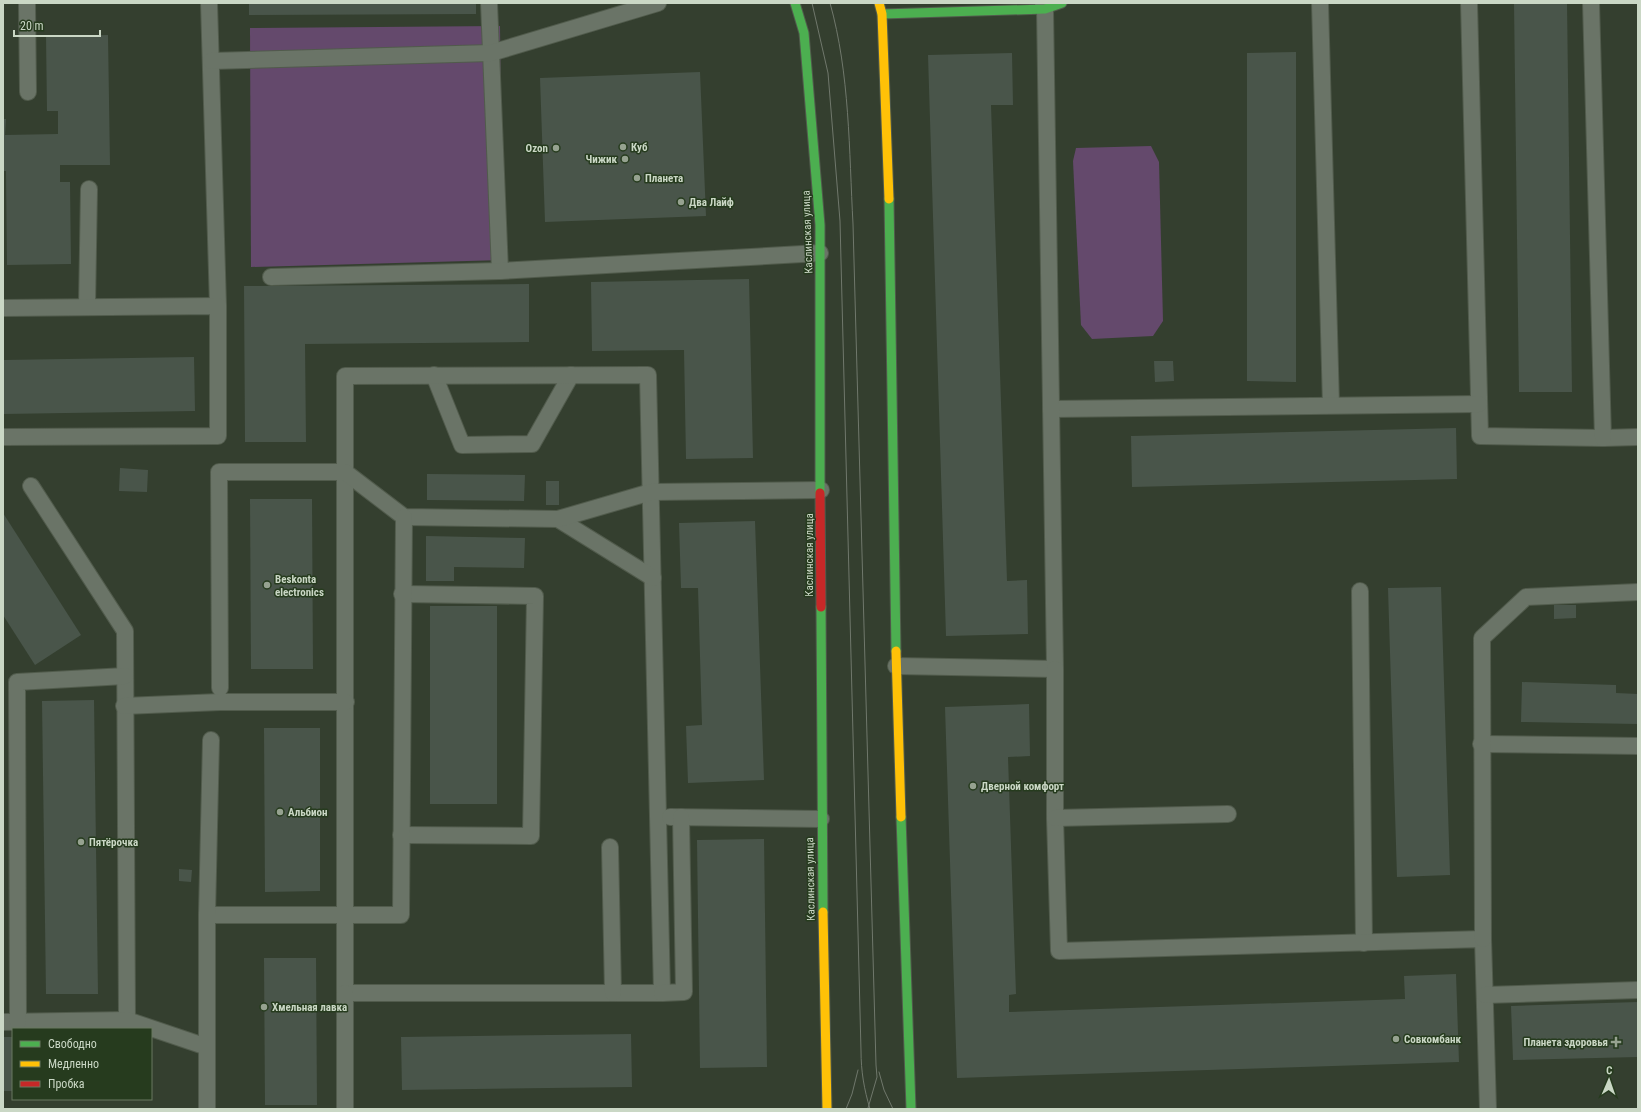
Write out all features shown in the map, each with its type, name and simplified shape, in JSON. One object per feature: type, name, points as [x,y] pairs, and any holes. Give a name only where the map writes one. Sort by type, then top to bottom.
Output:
[{"type":"main road","name":"Каслинская улица","points":[[795,3],[804,33],[820,226],[820,819],[827,1109]]},
{"type":"main road","points":[[879,3],[882,14],[890,224],[896,666],[910,1109]]},
{"type":"main road","points":[[882,14],[1044,6],[1062,3]]},
{"type":"lane","points":[[27,3],[28,92]]},
{"type":"lane","points":[[3,437],[218,436],[218,306],[209,3]]},
{"type":"lane","points":[[489,3],[500,271]]},
{"type":"lane","points":[[211,61],[491,53],[658,3]]},
{"type":"lane","points":[[1320,3],[1331,405]]},
{"type":"lane","points":[[1469,3],[1480,436],[1603,438],[1638,437]]},
{"type":"lane","points":[[1591,3],[1603,438]]},
{"type":"lane","points":[[1044,6],[1055,669],[1055,818],[1060,951],[1483,939]]},
{"type":"lane","points":[[87,307],[88,189]]},
{"type":"lane","points":[[271,276],[500,271],[820,253]]},
{"type":"lane","points":[[3,308],[218,306]]},
{"type":"lane","points":[[434,375],[462,445],[532,444],[571,375]]},
{"type":"lane","points":[[345,1109],[345,376],[648,375],[662,993]]},
{"type":"lane","points":[[1051,409],[1479,404]]},
{"type":"lane","points":[[220,688],[219,472],[346,472],[404,517],[558,519],[651,492],[820,490]]},
{"type":"lane","points":[[31,486],[125,631],[124,706],[127,1020]]},
{"type":"lane","points":[[207,915],[401,915],[402,594],[404,517]]},
{"type":"lane","points":[[558,519],[653,578]]},
{"type":"lane","points":[[1360,591],[1364,942]]},
{"type":"lane","points":[[1488,1109],[1483,939],[1481,744],[1482,638],[1526,598],[1638,592]]},
{"type":"lane","points":[[401,835],[531,836],[535,596],[402,594]]},
{"type":"lane","points":[[896,666],[1055,669]]},
{"type":"lane","points":[[125,676],[17,682],[11,1022],[127,1020],[151,1028]]},
{"type":"lane","points":[[124,706],[220,702],[346,702]]},
{"type":"lane","points":[[207,1109],[207,915],[211,740]]},
{"type":"lane","points":[[1481,744],[1638,746]]},
{"type":"lane","points":[[1055,818],[1228,814]]},
{"type":"lane","points":[[658,817],[820,819]]},
{"type":"lane","points":[[345,993],[684,992],[681,817]]},
{"type":"lane","points":[[610,847],[613,993]]},
{"type":"lane","points":[[1485,995],[1638,990]]},
{"type":"lane","points":[[152,1028],[207,1047]]},
{"type":"shaded area","points":[[500,26],[503,260],[251,267],[250,28]]},
{"type":"shaded area","points":[[1151,146],[1159,162],[1163,321],[1153,336],[1092,339],[1081,325],[1073,161],[1076,148]]},
{"type":"building","points":[[249,3],[476,3],[476,14],[249,15]]},
{"type":"building","points":[[1514,3],[1567,3],[1572,392],[1519,392]]},
{"type":"building","points":[[108,35],[110,165],[60,165],[60,182],[70,182],[71,264],[7,265],[6,171],[3,171],[3,119],[6,119],[5,135],[58,134],[58,111],[47,111],[46,36]]},
{"type":"building","points":[[1296,52],[1296,382],[1247,381],[1247,53]]},
{"type":"building","points":[[1012,53],[1013,105],[991,105],[1007,581],[1027,580],[1028,634],[946,636],[928,55]]},
{"type":"building","name":"Куб","points":[[700,72],[706,216],[545,222],[540,78]]},
{"type":"building","points":[[749,279],[753,458],[686,459],[684,350],[592,351],[591,282]]},
{"type":"building","points":[[529,284],[529,342],[305,344],[306,442],[245,442],[244,286]]},
{"type":"building","points":[[194,357],[195,411],[3,414],[3,360]]},
{"type":"building","points":[[1154,361],[1173,361],[1174,381],[1155,382]]},
{"type":"building","points":[[1456,428],[1457,479],[1132,487],[1131,436]]},
{"type":"building","points":[[120,468],[148,470],[147,492],[119,491]]},
{"type":"building","points":[[427,474],[525,475],[524,501],[427,500]]},
{"type":"building","points":[[546,481],[559,481],[559,505],[546,505]]},
{"type":"building","points":[[250,499],[312,499],[313,669],[251,669]]},
{"type":"building","points":[[3,513],[81,635],[35,665],[3,615]]},
{"type":"building","points":[[755,521],[764,780],[688,783],[686,726],[702,725],[698,588],[681,588],[679,523]]},
{"type":"building","points":[[426,536],[525,538],[524,568],[454,567],[454,581],[426,581]]},
{"type":"building","points":[[1441,587],[1450,875],[1397,877],[1388,588]]},
{"type":"building","points":[[1554,605],[1576,605],[1576,618],[1554,619]]},
{"type":"building","points":[[430,606],[497,606],[497,804],[430,804]]},
{"type":"building","points":[[1522,682],[1616,685],[1616,693],[1638,694],[1638,724],[1521,722]]},
{"type":"building","points":[[94,700],[98,994],[46,994],[42,701]]},
{"type":"building","points":[[1029,704],[1030,756],[1008,757],[1016,994],[1009,995],[1009,1012],[1405,999],[1404,976],[1456,974],[1459,1062],[957,1078],[945,707]]},
{"type":"building","points":[[264,728],[320,728],[320,891],[265,892]]},
{"type":"building","points":[[764,839],[767,1067],[700,1068],[697,840]]},
{"type":"building","points":[[179,869],[192,870],[191,882],[179,881]]},
{"type":"building","points":[[264,958],[316,958],[317,1105],[265,1105]]},
{"type":"building","points":[[1638,1002],[1638,1057],[1513,1060],[1511,1006]]},
{"type":"building","points":[[631,1034],[632,1087],[402,1090],[401,1037]]},
{"type":"building","points":[[3,1037],[12,1037],[12,1091],[3,1091]]},
{"type":"tram line","points":[[812,3],[828,73],[840,221],[861,1058],[863,1080],[870,1109]]},
{"type":"tram line","points":[[830,3],[837,30],[848,113],[853,224],[877,1077],[868,1108]]},
{"type":"tram line","points":[[846,1109],[852,1094],[858,1070]]},
{"type":"tram line","points":[[879,1072],[884,1090],[893,1109]]},
{"type":"traffic: fast","points":[[795,3],[804,33],[820,225],[820,493]]},
{"type":"traffic: fast","points":[[882,14],[1045,9],[1062,3]]},
{"type":"traffic: fast","points":[[889,199],[896,651]]},
{"type":"traffic: fast","points":[[821,607],[823,912]]},
{"type":"traffic: fast","points":[[901,817],[911,1109]]},
{"type":"traffic: slow","points":[[879,3],[882,14],[889,199]]},
{"type":"traffic: slow","points":[[896,651],[901,817]]},
{"type":"traffic: slow","points":[[823,912],[827,1109]]},
{"type":"traffic: jam","points":[[820,493],[821,607]]},
{"type":"place","name":"Куб","points":[[623,147]]},
{"type":"place","name":"Ozon","points":[[556,148]]},
{"type":"place","name":"Чижик","points":[[625,159]]},
{"type":"place","name":"Планета","points":[[637,178]]},
{"type":"place","name":"Два Лайф","points":[[681,202]]},
{"type":"place","name":"Beskonta electronics","points":[[267,585]]},
{"type":"place","name":"Дверной комфорт","points":[[973,786]]},
{"type":"place","name":"Альбион","points":[[280,812]]},
{"type":"place","name":"Пятёрочка","points":[[81,842]]},
{"type":"place","name":"Хмельная лавка","points":[[264,1007]]},
{"type":"place","name":"Совкомбанк","points":[[1396,1039]]},
{"type":"place","name":"Планета здоровья","points":[[1616,1042]]}]
